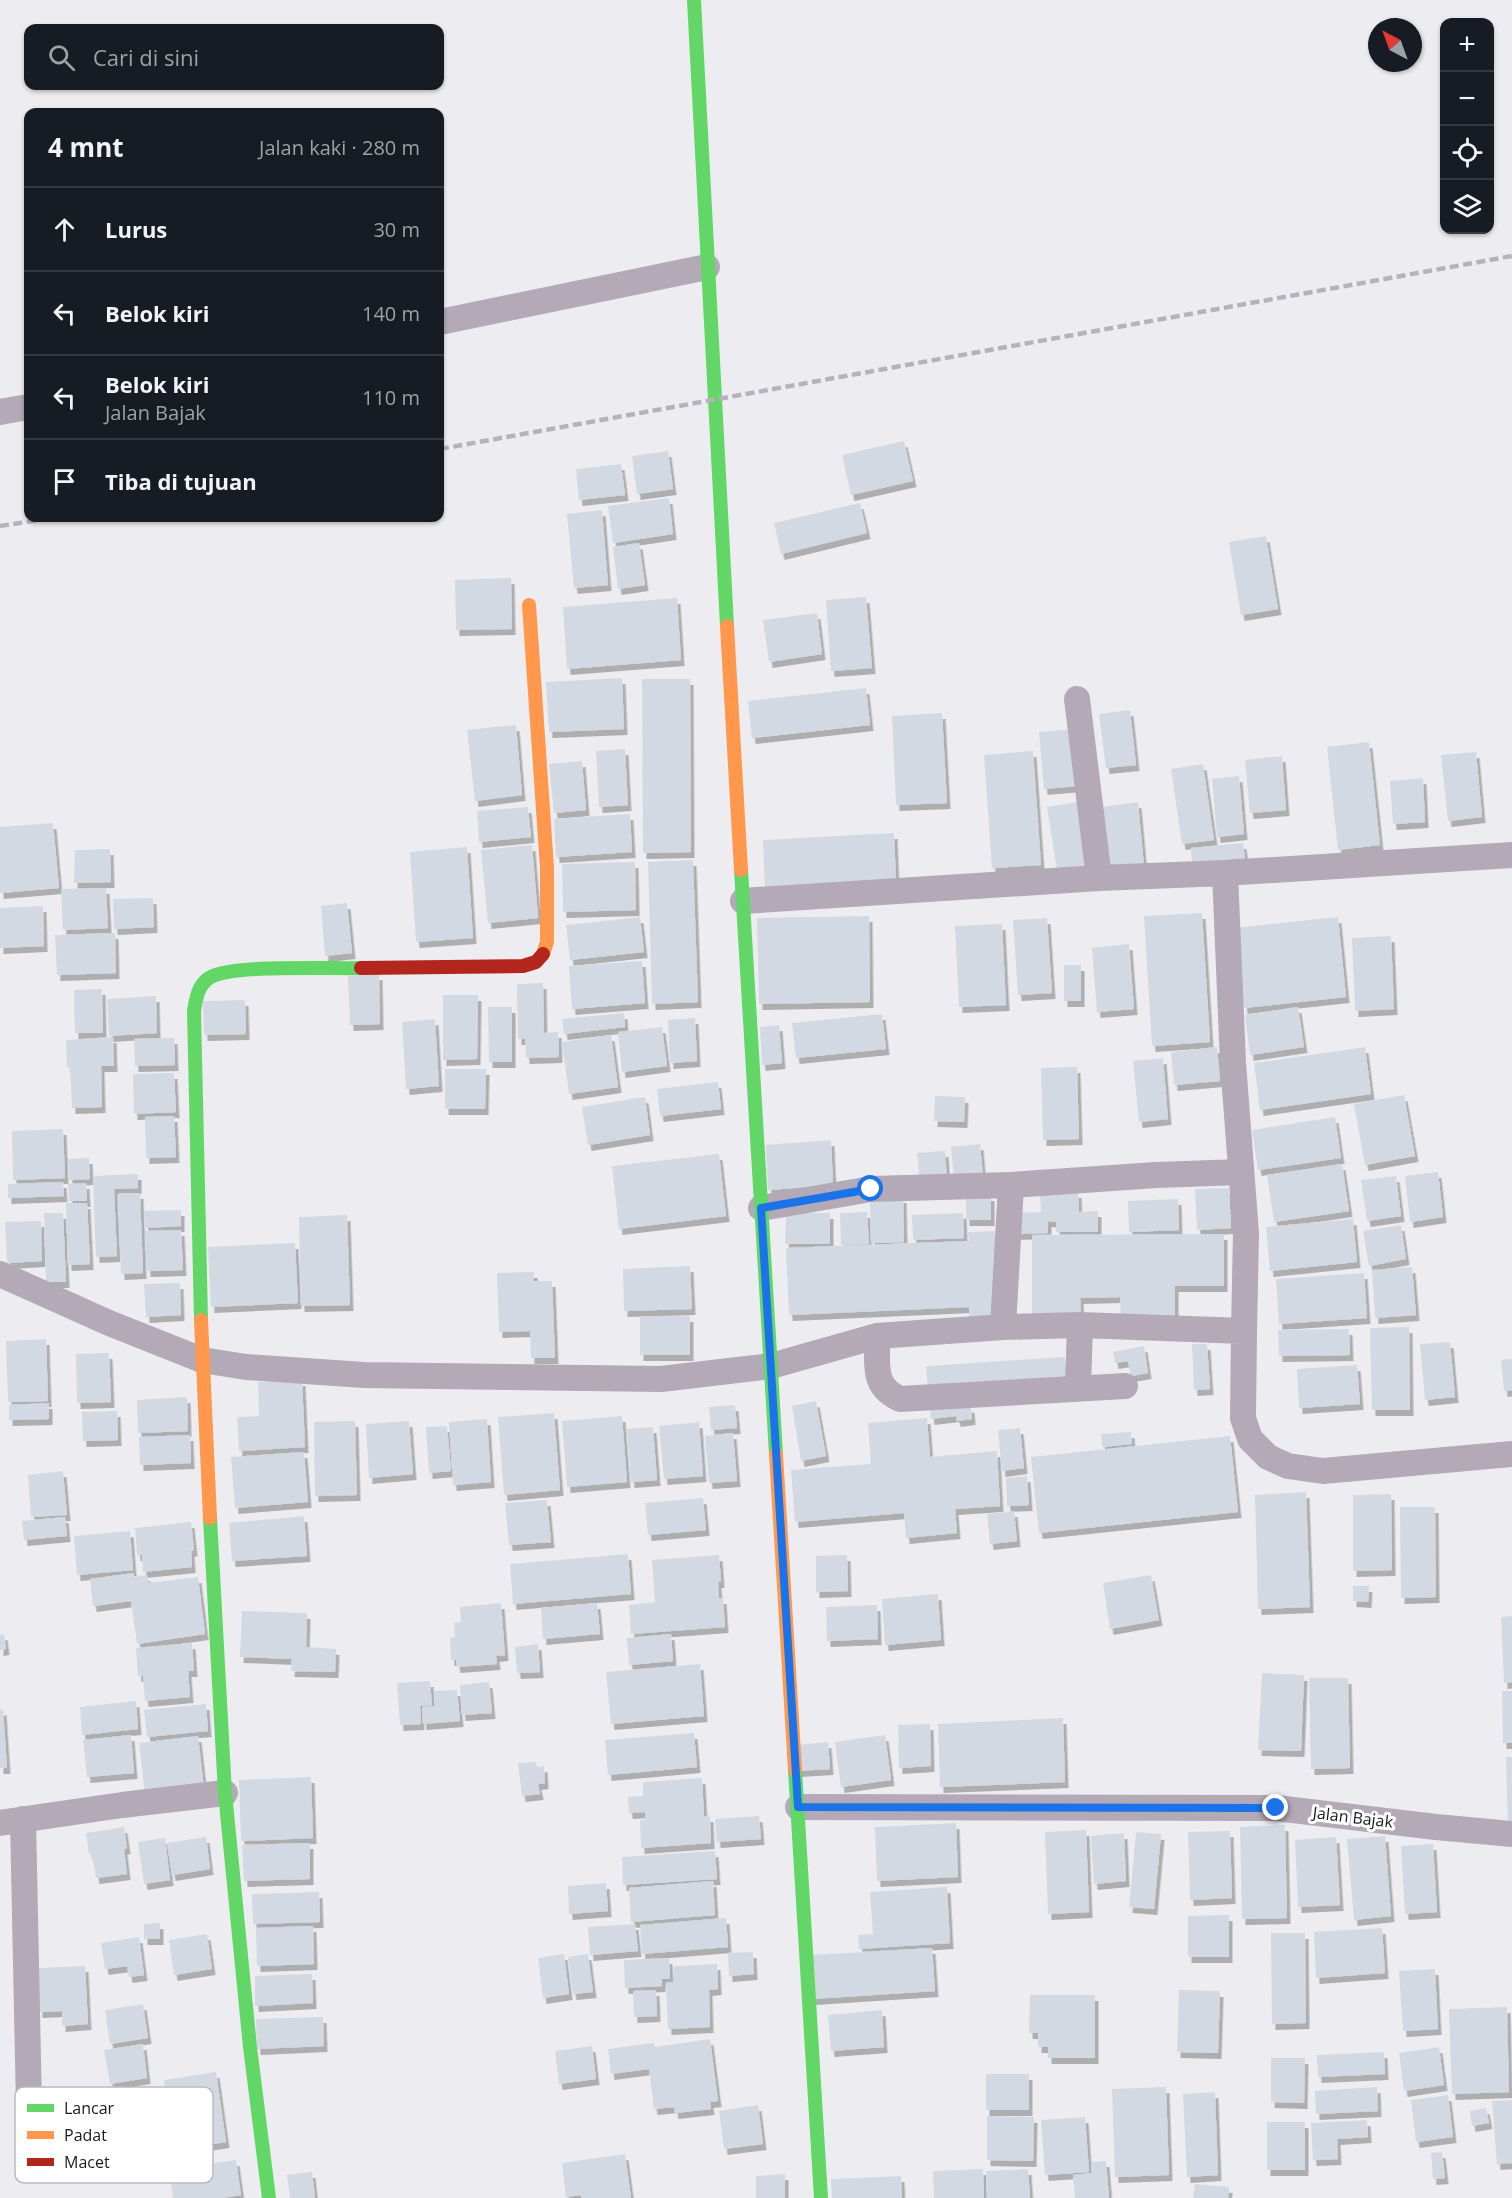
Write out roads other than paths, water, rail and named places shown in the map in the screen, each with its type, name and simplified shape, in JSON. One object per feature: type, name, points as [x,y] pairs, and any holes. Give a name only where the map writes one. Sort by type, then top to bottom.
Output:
[{"type":"street","points":[[694,0],[743,901],[821,2198]]},
{"type":"street","points":[[444,321],[707,267]]},
{"type":"street","points":[[0,412],[24,408]]},
{"type":"street","points":[[268,2198],[250,2047],[225,1793],[202,1360],[194,1011],[198,988],[211,975],[231,970],[523,966],[535,964],[545,952],[547,868],[529,605]]},
{"type":"street","points":[[1077,699],[1099,878]]},
{"type":"street","points":[[743,901],[1512,855]]},
{"type":"street","points":[[1225,873],[1233,1063],[1246,1233],[1244,1418],[1250,1439],[1268,1457],[1288,1466],[1323,1471],[1512,1454]]},
{"type":"street","points":[[761,1208],[871,1189],[1011,1185],[1156,1175],[1241,1172]]},
{"type":"street","points":[[1003,1328],[1011,1185]]},
{"type":"street","points":[[0,1274],[110,1323],[202,1360],[246,1367],[364,1375],[661,1379],[771,1366],[877,1336],[1080,1325],[1244,1331]]},
{"type":"street","points":[[1078,1388],[1080,1325]]},
{"type":"street","points":[[877,1336],[878,1373],[881,1386],[888,1394],[900,1399],[1125,1386]]},
{"type":"street","points":[[26,2087],[11,1821],[225,1793]]},
{"type":"street","name":"Jalan Bajak","points":[[798,1807],[1276,1808],[1512,1834]]},
{"type":"railway","points":[[444,448],[1512,256]]},
{"type":"railway","points":[[0,526],[26,522]]}]
